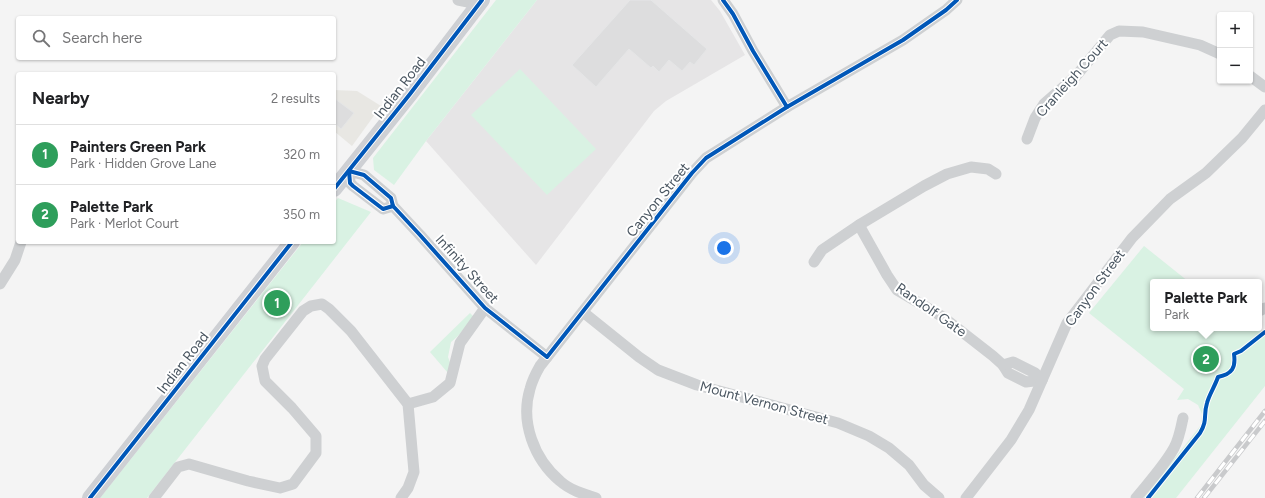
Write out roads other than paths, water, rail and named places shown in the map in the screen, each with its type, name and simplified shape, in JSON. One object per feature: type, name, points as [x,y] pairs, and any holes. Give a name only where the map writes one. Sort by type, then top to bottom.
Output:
[{"type":"street","points":[[458,0],[480,3]]},
{"type":"street","points":[[723,0],[733,14],[753,51],[787,107]]},
{"type":"street","name":"Canyon Street","points":[[596,498],[575,491],[560,482],[543,463],[535,450],[530,436],[527,417],[527,402],[530,390],[540,366],[692,173],[706,158],[787,107],[903,40],[946,10],[957,0]]},
{"type":"street","name":"Indian Road","points":[[336,187],[480,3]]},
{"type":"street","name":"Cranleigh Court","points":[[1027,139],[1035,118],[1044,104],[1076,76],[1110,36],[1119,31],[1143,32],[1186,42],[1217,53]]},
{"type":"street","points":[[1253,78],[1265,87]]},
{"type":"street","name":"Canyon Street","points":[[966,498],[1010,440],[1029,410],[1067,323],[1132,238],[1170,199],[1206,173],[1242,138],[1265,110]]},
{"type":"street","points":[[814,262],[822,250],[859,225],[947,174],[971,167],[988,168],[996,174]]},
{"type":"street","name":"Infinity Street","points":[[349,171],[364,175],[391,198],[393,206],[485,308],[547,357]]},
{"type":"street","name":"Randolf Gate","points":[[859,225],[897,290],[943,317],[1003,365],[1013,362],[1035,373],[1042,380]]},
{"type":"street","points":[[0,284],[14,260],[20,244]]},
{"type":"street","name":"Indian Road","points":[[90,498],[290,244]]},
{"type":"street","points":[[154,498],[178,467],[189,464],[248,481],[280,488],[293,484],[316,453],[316,436],[292,408],[265,381],[262,366],[265,359],[303,311],[311,306],[322,304],[329,309],[350,331],[408,404],[414,472],[408,488],[401,498]]},
{"type":"street","points":[[408,404],[433,397],[450,383],[460,343],[485,308]]},
{"type":"street","name":"Mount Vernon Street","points":[[583,312],[639,357],[658,370],[697,385],[838,423],[869,436],[894,452],[909,465],[924,485],[940,498]]},
{"type":"street","points":[[1136,498],[1156,474],[1174,448],[1180,433],[1183,418]]},
{"type":"railway","points":[[1197,498],[1265,411]]},
{"type":"railway","points":[[1204,498],[1265,421]]},
{"type":"place","name":"Painters Green Park","points":[[277,303]]},
{"type":"place","name":"Palette Park","points":[[1206,359]]}]
